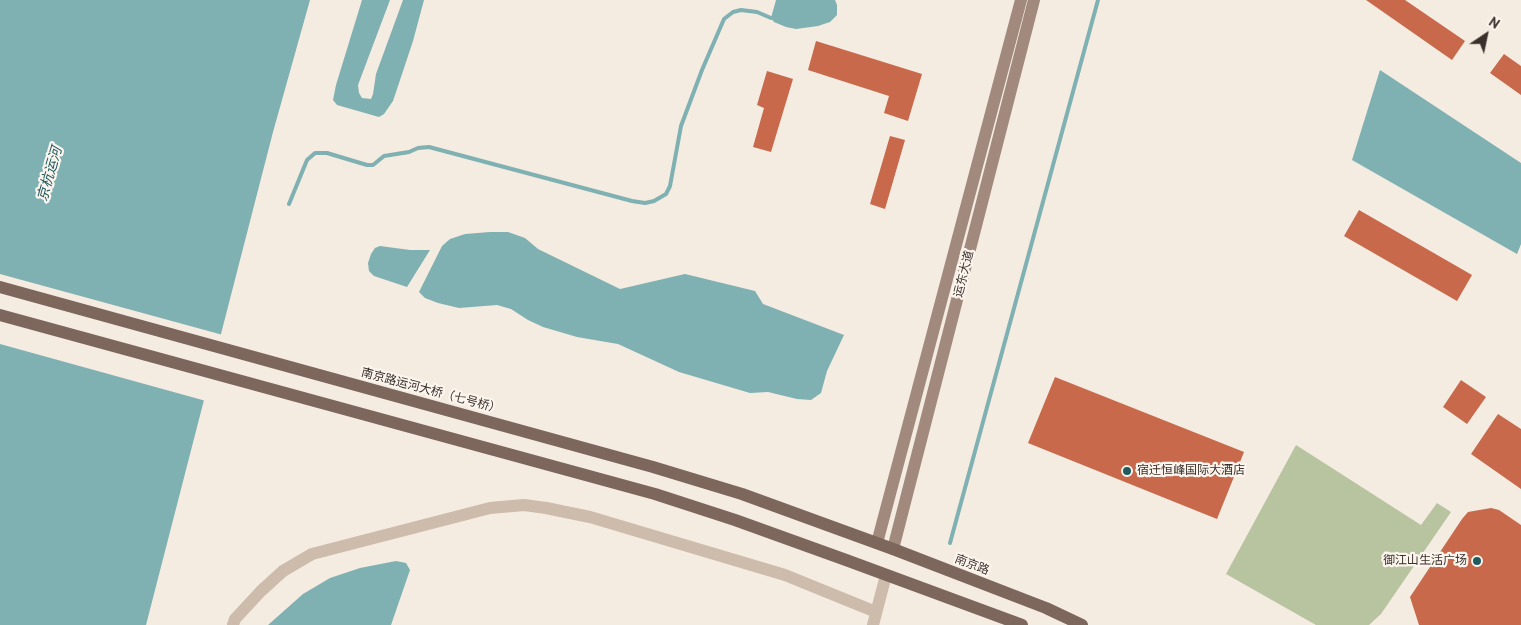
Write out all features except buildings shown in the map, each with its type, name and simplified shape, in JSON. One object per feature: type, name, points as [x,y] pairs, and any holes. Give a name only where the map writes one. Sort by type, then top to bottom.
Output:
[{"type":"main road","name":"运东大道","points":[[877,543],[1021,0]]},
{"type":"main road","name":"运东大道","points":[[894,549],[1034,0]]},
{"type":"main road","name":"南京路运河大桥（七号桥）","points":[[0,287],[652,467],[742,494],[851,533]]},
{"type":"main road","points":[[0,315],[655,494],[735,520],[1022,625]]},
{"type":"main road","name":"南京路","points":[[851,533],[1046,608],[1082,625]]},
{"type":"street","points":[[233,625],[235,619],[283,571],[312,554],[490,508],[524,505],[590,517],[785,575],[876,612]]},
{"type":"street","points":[[873,625],[886,575]]},
{"type":"green space","points":[[1296,445],[1421,525],[1437,503],[1451,512],[1381,614],[1369,625],[1316,625],[1226,574]]},
{"type":"water","name":"京杭运河","points":[[0,0],[310,0],[273,132],[146,625],[0,625]]},
{"type":"water","points":[[362,0],[390,0],[358,85],[362,98],[371,99],[376,74],[403,0],[424,0],[413,41],[393,101],[384,114],[379,117],[337,105],[333,100]]},
{"type":"water","points":[[776,0],[835,0],[837,15],[830,22],[818,26],[796,29],[786,27],[774,22],[771,18]]},
{"type":"water","points":[[1380,70],[1521,163],[1521,244],[1517,254],[1352,160]]},
{"type":"water","points":[[508,232],[525,238],[538,249],[620,289],[685,274],[755,291],[763,304],[844,335],[827,371],[821,393],[811,400],[797,399],[768,392],[750,393],[679,372],[618,344],[577,337],[543,327],[511,309],[497,305],[459,308],[425,298],[419,292],[442,246],[450,239],[465,234]]},
{"type":"water","points":[[380,246],[410,250],[430,250],[407,287],[374,276],[369,271],[368,263],[371,254],[375,248]]},
{"type":"water","points":[[396,561],[406,563],[410,570],[391,625],[268,625],[303,594],[330,578],[360,568]]},
{"type":"pier","points":[[0,274],[223,335],[206,401],[0,344]]},
{"type":"waterway","points":[[950,543],[1098,0]]},
{"type":"waterway","points":[[289,204],[307,160],[315,153],[327,153],[367,165],[373,165],[384,156],[429,147],[632,201],[645,203],[654,201],[666,194],[670,186],[681,126],[724,19],[733,12],[741,10],[757,12],[771,18]]},
{"type":"place","name":"宿迁恒峰国际大酒店","points":[[1127,471]]},
{"type":"place","name":"御江山生活广场","points":[[1477,561]]}]
